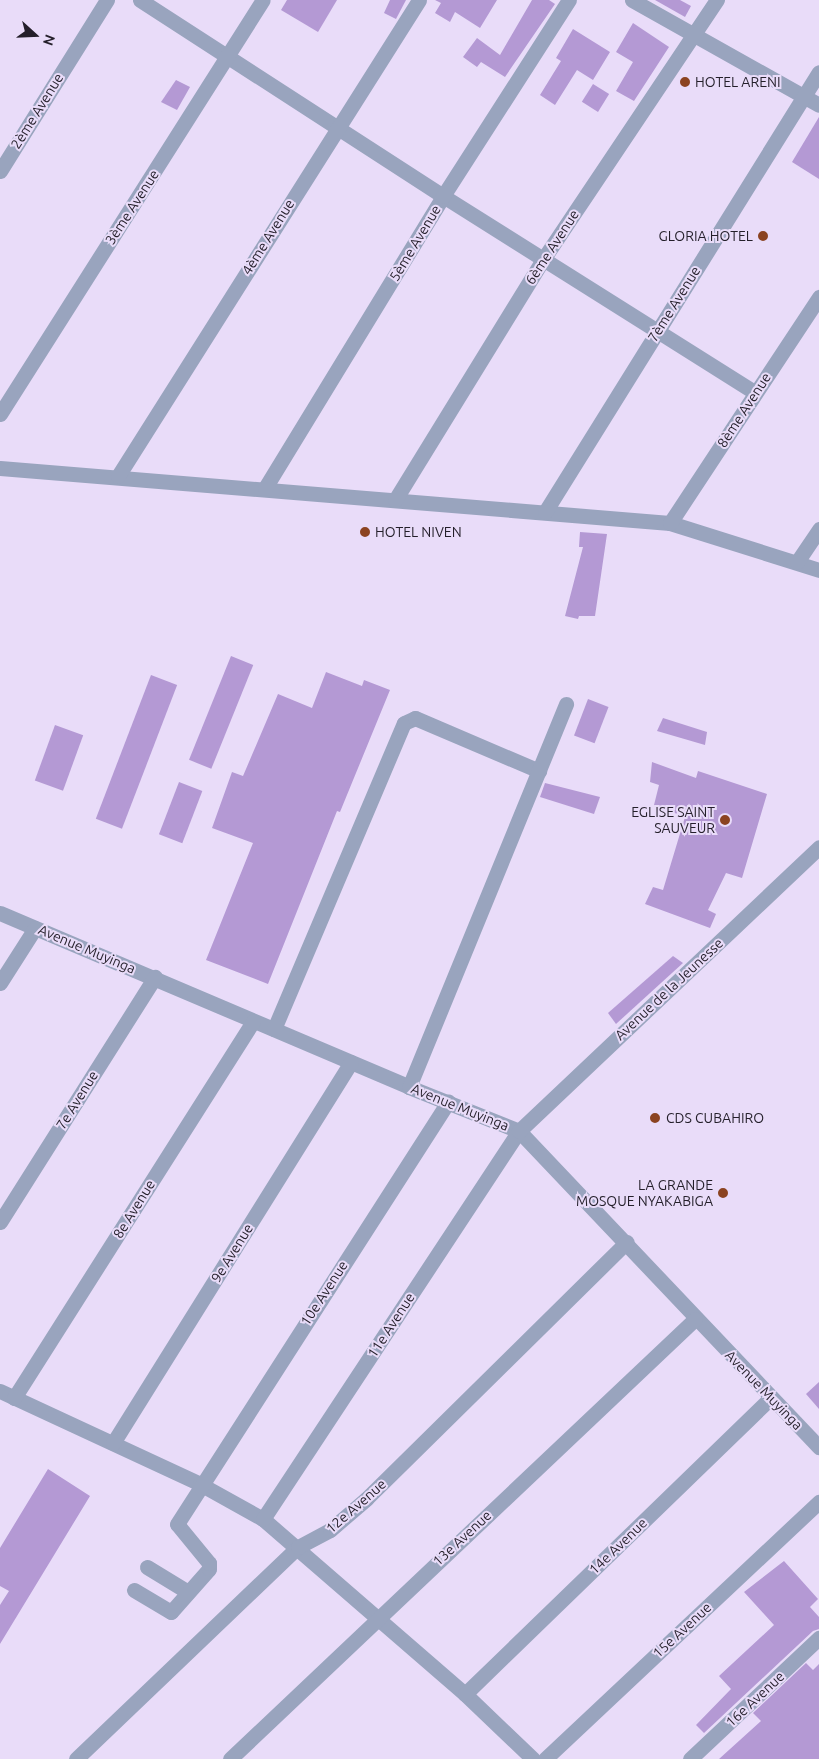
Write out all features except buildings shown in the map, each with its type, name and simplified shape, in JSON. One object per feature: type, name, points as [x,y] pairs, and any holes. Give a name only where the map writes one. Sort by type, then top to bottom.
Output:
[{"type":"street","name":"2ème Avenue","points":[[0,171],[107,0]]},
{"type":"street","points":[[140,0],[443,196],[754,392]]},
{"type":"street","name":"3ème Avenue","points":[[0,414],[263,0]]},
{"type":"street","name":"4ème Avenue","points":[[118,476],[337,128],[420,0]]},
{"type":"street","name":"5ème Avenue","points":[[265,488],[443,196],[569,0]]},
{"type":"street","points":[[632,0],[819,105]]},
{"type":"street","name":"6ème Avenue","points":[[396,500],[544,258],[717,0]]},
{"type":"street","name":"7ème Avenue","points":[[545,512],[819,72]]},
{"type":"street","name":"8ème Avenue","points":[[670,523],[754,392],[819,297]]},
{"type":"street","points":[[0,468],[265,488],[670,523],[819,570]]},
{"type":"street","points":[[797,562],[819,529]]},
{"type":"street","points":[[409,1087],[566,704]]},
{"type":"street","points":[[274,1029],[404,723],[415,718],[539,771]]},
{"type":"street","name":"Avenue de la Jeunesse","points":[[519,1130],[819,848]]},
{"type":"street","name":"Avenue Muyinga","points":[[0,913],[155,977],[409,1087],[519,1130],[627,1242],[695,1319],[819,1447]]},
{"type":"street","points":[[0,982],[36,928]]},
{"type":"street","name":"7e Avenue","points":[[0,1222],[155,977]]},
{"type":"street","name":"8e Avenue","points":[[14,1398],[253,1021]]},
{"type":"street","name":"9e Avenue","points":[[113,1444],[351,1062]]},
{"type":"street","name":"10e Avenue","points":[[188,1592],[209,1569],[209,1563],[177,1524],[200,1484],[448,1102]]},
{"type":"street","name":"11e Avenue","points":[[263,1519],[519,1130]]},
{"type":"street","name":"12e Avenue","points":[[76,1759],[298,1547],[330,1530],[366,1499],[627,1242]]},
{"type":"street","name":"13e Avenue","points":[[230,1759],[695,1319]]},
{"type":"street","points":[[0,1391],[200,1484],[263,1519],[298,1547],[465,1694],[534,1759]]},
{"type":"street","name":"14e Avenue","points":[[465,1694],[771,1397]]},
{"type":"street","name":"15e Avenue","points":[[545,1759],[819,1502]]},
{"type":"street","points":[[134,1590],[171,1612],[188,1592],[147,1567]]},
{"type":"street","name":"16e Avenue","points":[[690,1759],[819,1638]]},
{"type":"place","name":"HOTEL ARENI","points":[[685,82]]},
{"type":"place","name":"GLORIA HOTEL","points":[[763,236]]},
{"type":"place","name":"HOTEL NIVEN","points":[[365,532]]},
{"type":"place","name":"EGLISE SAINT SAUVEUR","points":[[725,820]]},
{"type":"place","name":"CDS CUBAHIRO","points":[[655,1118]]},
{"type":"place","name":"LA GRANDE MOSQUE NYAKABIGA","points":[[723,1193]]}]
